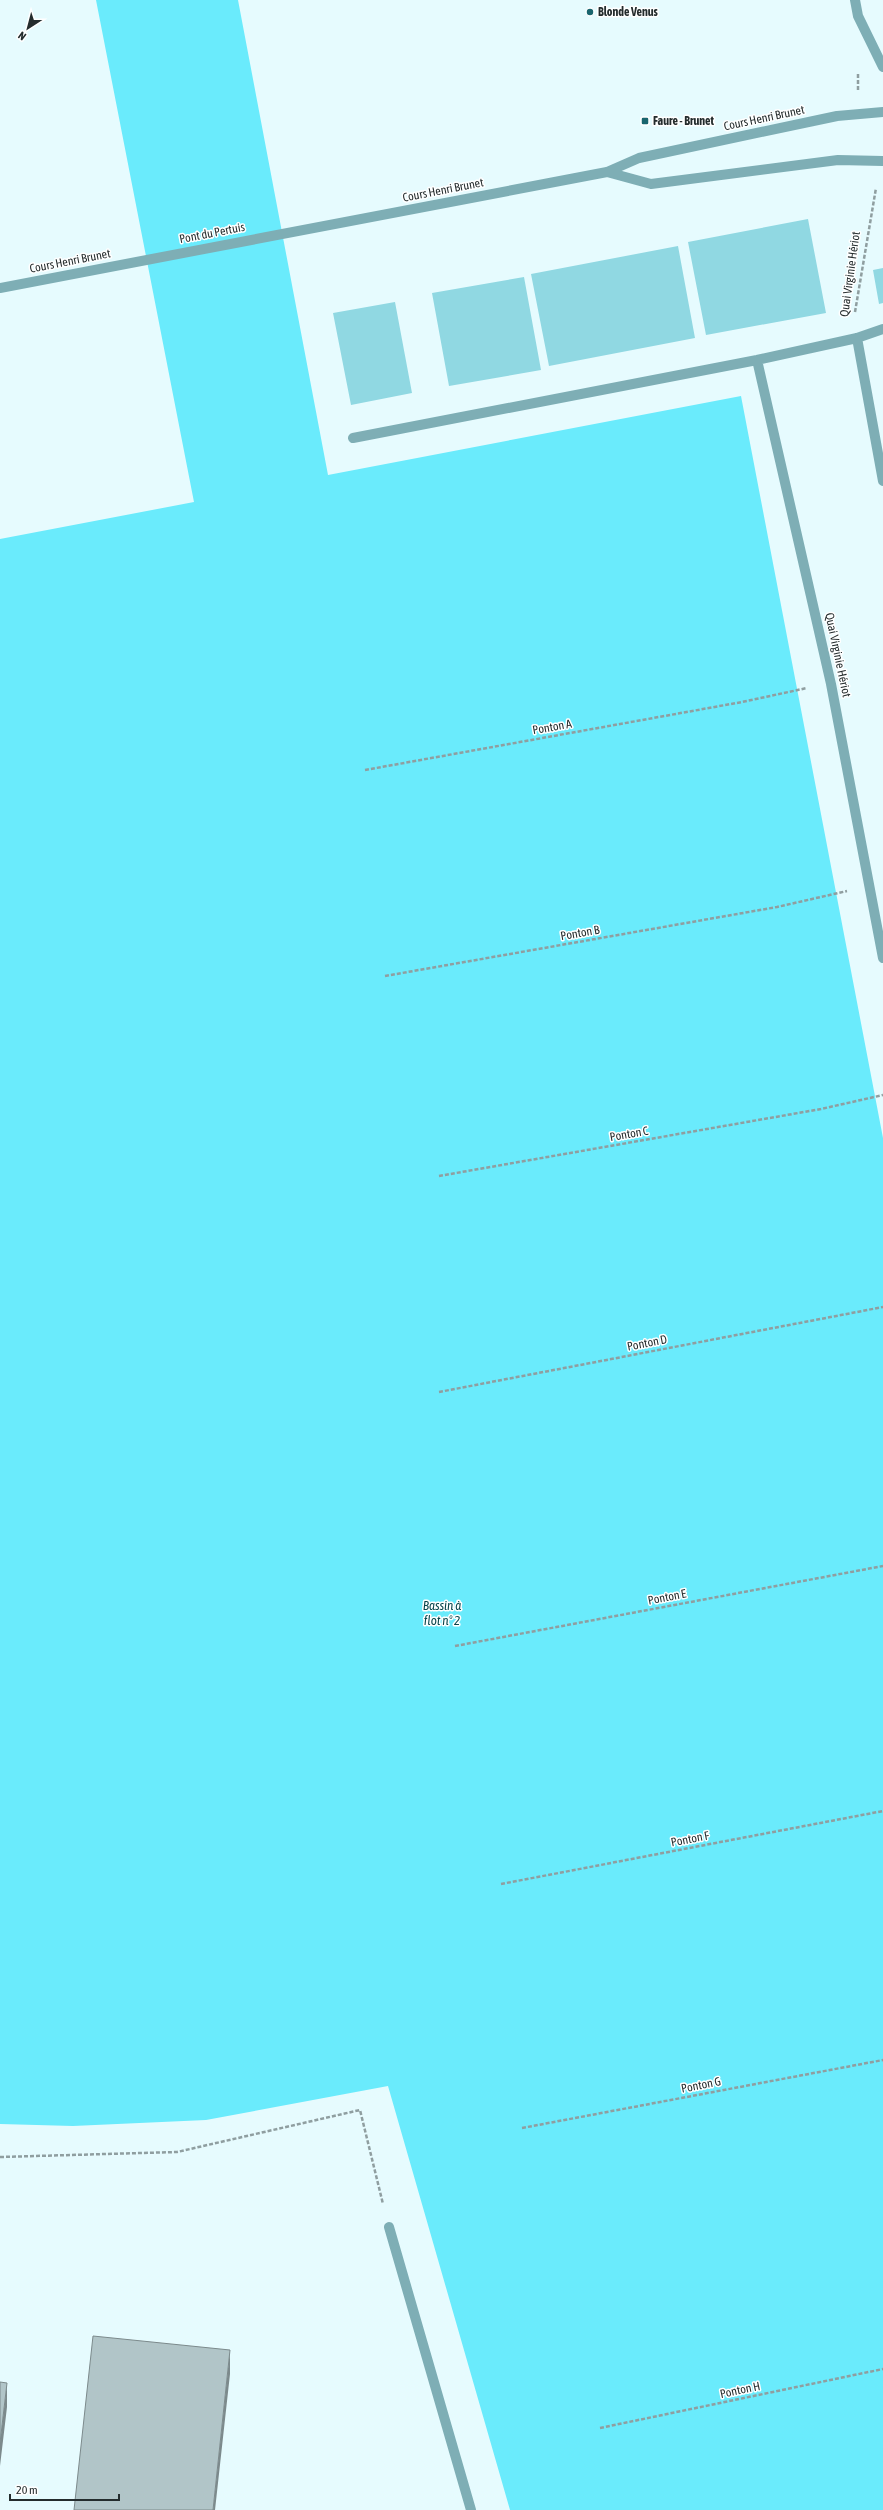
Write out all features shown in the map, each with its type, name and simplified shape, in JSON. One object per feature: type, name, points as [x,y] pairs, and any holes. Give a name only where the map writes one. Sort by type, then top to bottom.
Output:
[{"type":"street","points":[[855,0],[858,16],[883,67]]},
{"type":"street","name":"Cours Henri Brunet","points":[[283,233],[608,172],[639,158],[837,116],[883,112]]},
{"type":"street","name":"Cours Henri Brunet","points":[[608,172],[651,184],[838,160],[883,161]]},
{"type":"street","name":"Pont du Pertuis","points":[[145,259],[283,233]]},
{"type":"street","name":"Cours Henri Brunet","points":[[0,288],[145,259]]},
{"type":"street","points":[[353,438],[757,360],[856,338],[883,330]]},
{"type":"street","points":[[856,338],[883,481]]},
{"type":"street","name":"Quai Virginie Hériot","points":[[757,360],[831,684],[883,958]]},
{"type":"street","points":[[389,2228],[471,2510]]},
{"type":"path","name":"Quai Virginie Hériot","points":[[856,338],[855,313],[876,188]]},
{"type":"path","name":"Ponton A","points":[[365,770],[742,702],[805,688]]},
{"type":"path","name":"Ponton B","points":[[385,976],[777,907],[846,891]]},
{"type":"path","name":"Ponton C","points":[[439,1176],[821,1109],[883,1095]]},
{"type":"path","name":"Ponton D","points":[[439,1392],[883,1307]]},
{"type":"path","name":"Ponton E","points":[[455,1646],[883,1566]]},
{"type":"path","name":"Ponton F","points":[[501,1884],[883,1811]]},
{"type":"path","name":"Ponton G","points":[[522,2128],[883,2060]]},
{"type":"path","points":[[0,2157],[177,2152],[360,2110],[389,2228]]},
{"type":"path","name":"Ponton H","points":[[600,2428],[883,2369]]},
{"type":"shaded area","points":[[808,219],[826,313],[706,335],[688,242]]},
{"type":"shaded area","points":[[678,246],[695,338],[549,366],[531,274]]},
{"type":"shaded area","points":[[883,268],[883,303],[879,304],[873,270]]},
{"type":"shaded area","points":[[524,277],[541,370],[449,386],[432,293]]},
{"type":"shaded area","points":[[395,302],[412,393],[351,405],[333,313]]},
{"type":"water","name":"Bassin à flot n° 2","points":[[96,0],[238,0],[328,475],[741,396],[883,1138],[883,2510],[510,2510],[388,2086],[206,2120],[73,2126],[0,2124],[0,539],[194,502]]},
{"type":"building","points":[[93,2336],[230,2350],[213,2510],[74,2510]]},
{"type":"building","points":[[0,2382],[7,2383],[0,2443]]},
{"type":"place","name":"Blonde Venus","points":[[590,12]]},
{"type":"place","name":"Faure - Brunet","points":[[645,121]]}]
